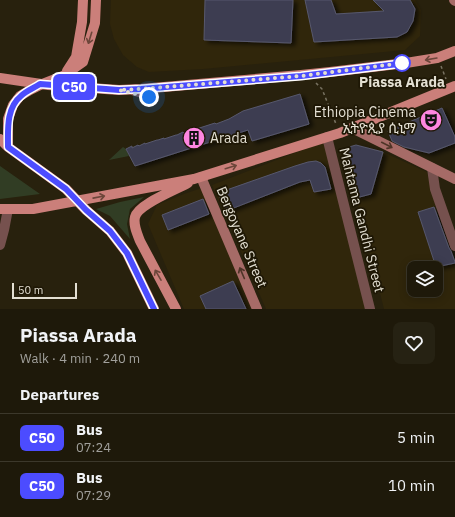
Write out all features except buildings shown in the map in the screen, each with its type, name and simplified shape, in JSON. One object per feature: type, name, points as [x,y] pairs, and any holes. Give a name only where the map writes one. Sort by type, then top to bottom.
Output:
[{"type":"main road","points":[[63,76],[76,57],[82,22],[83,0]]},
{"type":"main road","points":[[8,147],[8,119],[20,96],[40,84],[63,76],[83,62],[95,23],[96,0]]},
{"type":"main road","points":[[0,78],[40,84],[119,90],[141,89],[309,74],[437,58],[455,52]]},
{"type":"main road","points":[[4,209],[33,209],[197,178],[340,133],[452,87]]},
{"type":"main road","points":[[352,128],[455,179]]},
{"type":"main road","points":[[0,139],[8,147],[66,189],[86,210],[110,231],[124,248],[154,309]]},
{"type":"main road","points":[[176,309],[148,258],[136,232],[135,216],[145,205],[197,178]]},
{"type":"main road","name":"Bergoyane Street","points":[[197,178],[257,309]]},
{"type":"street","name":"Mahtama Gandhi Street","points":[[327,137],[370,309]]},
{"type":"street","points":[[432,168],[435,189],[455,246]]},
{"type":"street","points":[[0,245],[4,230],[4,209]]},
{"type":"lane","points":[[119,90],[149,97]]},
{"type":"path","points":[[437,58],[452,87]]},
{"type":"path","points":[[309,74],[322,90],[340,133]]},
{"type":"shaded area","points":[[111,0],[415,0],[421,10],[420,36],[405,50],[203,69],[149,72],[137,67],[123,55],[114,39],[110,24]]},
{"type":"shaded area","points":[[328,140],[369,309],[266,309],[212,185]]},
{"type":"shaded area","points":[[383,152],[427,172],[436,206],[418,212],[434,261],[407,261],[407,297],[443,297],[443,265],[455,263],[455,309],[384,309],[356,198],[371,194]]},
{"type":"shaded area","points":[[205,187],[259,309],[184,309],[148,224],[157,205]]},
{"type":"green space","points":[[123,147],[126,149],[129,156],[109,160]]},
{"type":"green space","points":[[0,166],[40,194],[0,199]]},
{"type":"green space","points":[[144,197],[130,209],[127,224],[130,239],[110,216],[96,209],[120,202]]},
{"type":"bus line","name":"C50","points":[[154,309],[127,253],[115,236],[86,210],[66,189],[8,147],[8,119],[20,96],[40,84],[119,90],[141,89],[301,76],[406,63]]},
{"type":"place","name":"Piassa Arada","points":[[402,63]]},
{"type":"place","name":"Ethiopia Cinema ኢትዮጲያ ሲኒማ","points":[[431,120]]},
{"type":"place","name":"Arada","points":[[194,138]]},
{"type":"route","points":[[149,97],[119,90],[301,76],[402,63]]}]
